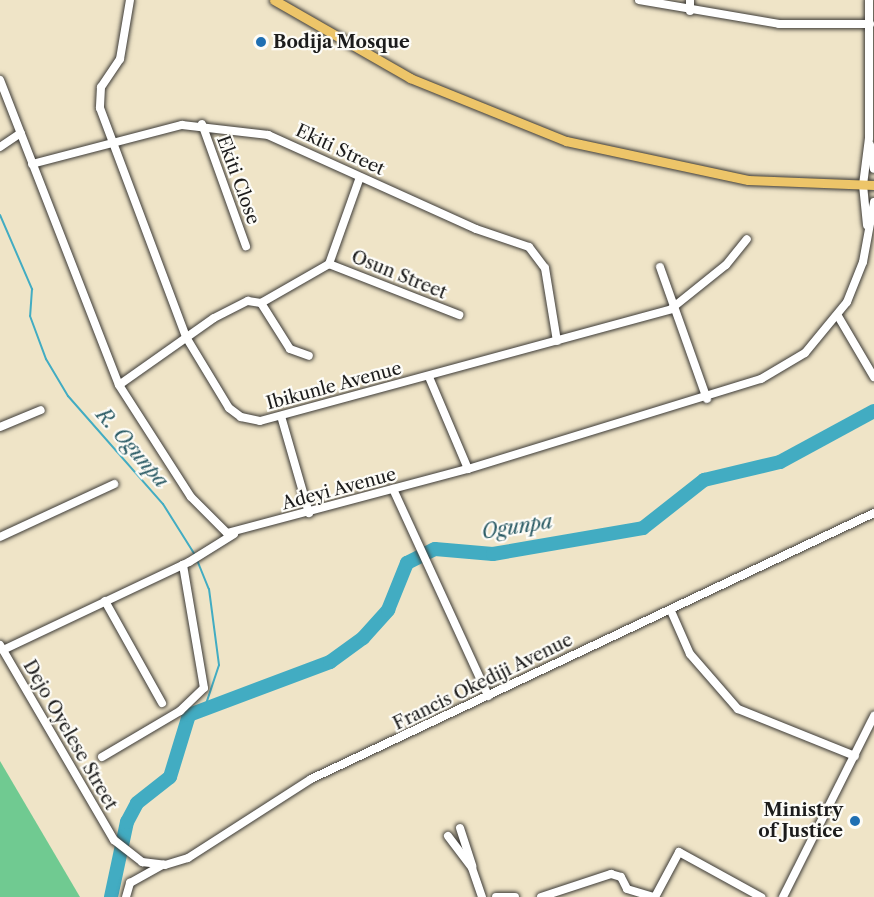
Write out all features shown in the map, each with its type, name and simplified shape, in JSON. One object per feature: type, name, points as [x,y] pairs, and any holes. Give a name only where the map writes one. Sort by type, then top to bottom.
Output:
[{"type":"main road","points":[[274,0],[297,11],[410,78],[566,141],[748,180],[874,185]]},
{"type":"main road","points":[[289,0],[297,11]]},
{"type":"street","name":"Ibikunle Avenue","points":[[130,0],[120,59],[99,97],[111,140],[186,337],[229,408],[260,421],[671,309],[726,265],[747,239]]},
{"type":"street","points":[[639,0],[690,11],[779,24],[870,24]]},
{"type":"street","points":[[690,0],[690,11]]},
{"type":"street","points":[[869,0],[871,67],[869,138],[874,169]]},
{"type":"street","name":"Adeyi Avenue","points":[[0,80],[119,385],[211,523],[227,533],[468,470],[707,399],[761,379],[805,353],[838,316],[863,262],[874,202]]},
{"type":"street","name":"Ekiti Street","points":[[32,164],[111,140],[202,124],[268,135],[537,253],[545,268],[557,341]]},
{"type":"street","name":"Ekiti Close","points":[[202,124],[246,246]]},
{"type":"street","points":[[0,147],[21,133]]},
{"type":"street","name":"Adeyi Avenue","points":[[868,227],[863,185],[869,138]]},
{"type":"street","points":[[119,385],[186,337],[235,306],[261,303],[329,264],[360,177]]},
{"type":"street","name":"Osun Street","points":[[329,264],[459,315]]},
{"type":"street","points":[[660,267],[671,309],[707,399]]},
{"type":"street","points":[[261,303],[290,349],[309,356]]},
{"type":"street","points":[[838,316],[871,361],[874,377]]},
{"type":"street","points":[[429,376],[468,470]]},
{"type":"street","points":[[0,428],[41,410]]},
{"type":"street","points":[[281,416],[309,513]]},
{"type":"street","points":[[0,537],[114,484]]},
{"type":"street","points":[[393,489],[424,562],[488,696]]},
{"type":"street","name":"Francis Okediji Avenue","points":[[126,897],[130,883],[165,865],[188,858],[311,779],[874,513]]},
{"type":"street","points":[[2,648],[206,554],[244,529]]},
{"type":"street","points":[[102,757],[180,711],[204,688],[205,672],[186,563]]},
{"type":"street","points":[[105,601],[162,703]]},
{"type":"street","points":[[671,610],[690,654],[738,709],[855,756]]},
{"type":"street","name":"Dejo Oyelese Street","points":[[2,648],[114,840],[128,855],[165,865]]},
{"type":"street","points":[[783,897],[874,716]]},
{"type":"street","points":[[460,828],[482,897]]},
{"type":"street","points":[[448,836],[472,868]]},
{"type":"street","points":[[541,897],[611,874],[621,877],[627,889],[655,897],[679,852],[761,897]]},
{"type":"street","points":[[496,897],[515,897]]},
{"type":"green space","points":[[0,761],[80,897],[0,897]]},
{"type":"waterway","name":"R. Ogunpa","points":[[0,215],[32,289],[30,316],[46,359],[68,396],[163,504],[195,555]]},
{"type":"waterway","name":"Ogunpa","points":[[111,897],[127,822],[137,803],[170,777],[189,715],[330,662],[363,638],[388,610],[407,563],[435,549],[493,554],[643,528],[704,480],[780,462],[874,411]]},
{"type":"waterway","name":"R. Ogunpa","points":[[197,560],[209,589],[219,665],[206,704]]},
{"type":"place","name":"Bodija Mosque","points":[[261,42]]},
{"type":"place","name":"Ministry of Justice","points":[[855,821]]}]
